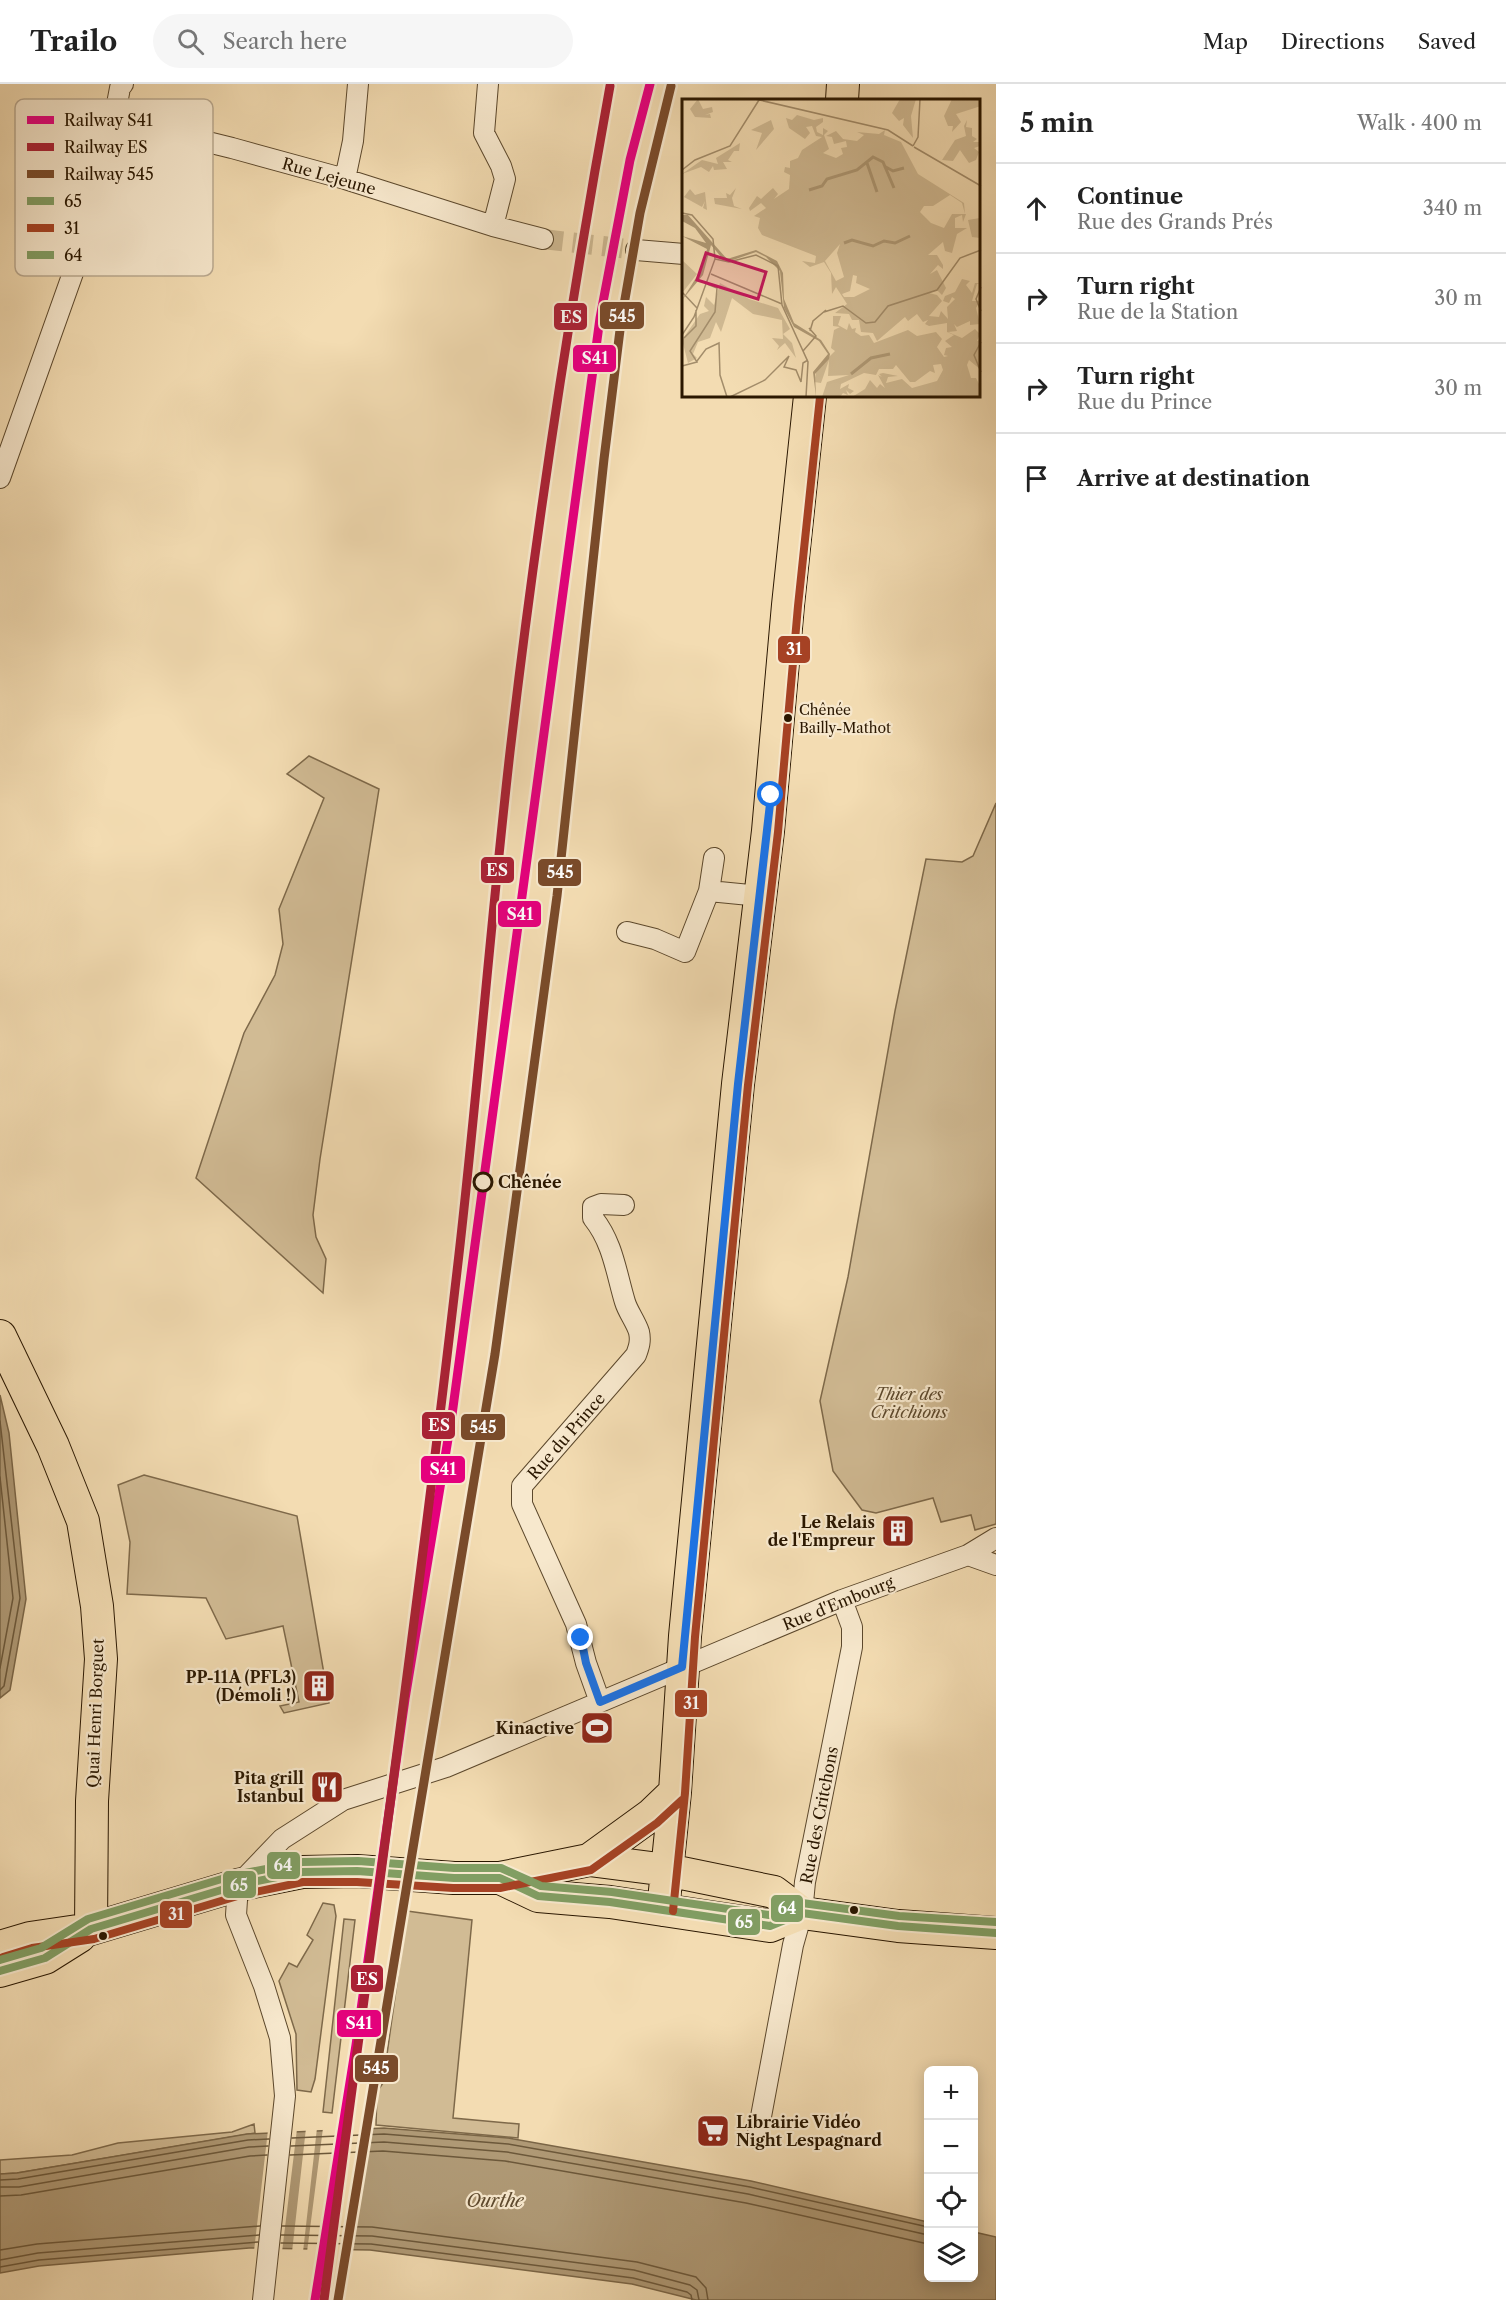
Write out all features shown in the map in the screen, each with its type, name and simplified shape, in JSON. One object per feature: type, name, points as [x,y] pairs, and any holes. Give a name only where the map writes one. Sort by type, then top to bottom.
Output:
[{"type":"main road","points":[[842,99],[843,84]]},
{"type":"main road","points":[[663,1910],[675,1792],[682,1667],[738,1084],[760,896],[810,398]]},
{"type":"main road","name":"Quai Henri Borguet","points":[[0,1336],[53,1446],[83,1521],[97,1606],[101,1659],[92,1801],[91,1929]]},
{"type":"main road","points":[[589,1860],[651,1815],[675,1792]]},
{"type":"main road","points":[[0,1947],[30,1938],[91,1929],[238,1885],[302,1872],[357,1871],[454,1878],[500,1878],[589,1860],[667,1870],[774,1892],[802,1913],[898,1926],[996,1933]]},
{"type":"main road","points":[[500,1878],[538,1896],[610,1902],[770,1926],[802,1913]]},
{"type":"main road","points":[[0,1971],[45,1958],[91,1929]]},
{"type":"street","points":[[345,179],[353,141],[358,84]]},
{"type":"street","points":[[488,84],[484,133],[501,166],[505,180],[493,226]]},
{"type":"street","name":"Rue Lejeune","points":[[213,143],[345,179],[493,226],[543,239]]},
{"type":"street","points":[[636,250],[682,254]]},
{"type":"street","points":[[0,478],[72,276]]},
{"type":"street","points":[[627,932],[655,939],[685,952],[709,891],[714,858]]},
{"type":"street","points":[[709,891],[760,896]]},
{"type":"street","name":"Rue du Prince","points":[[600,1702],[586,1663],[576,1624],[522,1504],[522,1486],[636,1355],[640,1345],[639,1331],[626,1304],[604,1232],[593,1218],[593,1207],[601,1204],[624,1205]]},
{"type":"street","points":[[968,1554],[996,1538]]},
{"type":"street","points":[[968,1554],[996,1565]]},
{"type":"street","name":"Rue d'Embourg","points":[[238,1885],[282,1839],[343,1800],[446,1767],[842,1600],[968,1554]]},
{"type":"street","name":"Rue des Critchons","points":[[757,2138],[852,1647],[852,1627],[842,1600]]},
{"type":"street","points":[[238,1885],[236,1915],[264,1986],[280,2038],[285,2096],[264,2293]]},
{"type":"green space","points":[[309,756],[379,789],[313,1215],[316,1237],[326,1259],[323,1293],[196,1178],[244,1033],[275,975],[283,944],[279,909],[324,798],[287,774]]},
{"type":"green space","name":"Thier des Critchions","points":[[996,803],[996,1524],[975,1530],[971,1515],[941,1522],[933,1498],[876,1513],[862,1510],[833,1471],[820,1401],[848,1277],[895,1011],[926,859],[962,862],[973,856]]},
{"type":"green space","points":[[144,1475],[297,1516],[329,1703],[284,1713],[280,1706],[299,1702],[283,1626],[226,1639],[206,1598],[127,1594],[130,1542],[118,1485]]},
{"type":"green space","points":[[323,1903],[334,1905],[336,1916],[315,2079],[311,2092],[297,2090],[296,2034],[279,1981],[289,1963],[297,1967],[313,1940],[307,1935]]},
{"type":"green space","points":[[407,1911],[472,1920],[453,2118],[519,2124],[518,2138],[376,2125],[377,2092],[383,2083]]},
{"type":"green space","points":[[344,1919],[355,1920],[332,2113],[323,2112]]},
{"type":"green space","points":[[254,2124],[255,2133],[0,2174],[0,2160],[72,2155],[118,2143],[232,2132]]},
{"type":"water","points":[[0,1395],[9,1433],[26,1599],[10,1690],[0,1698]]},
{"type":"water","name":"Ourthe","points":[[384,2128],[508,2138],[751,2181],[924,2221],[924,2282],[978,2282],[978,2233],[996,2237],[996,2300],[696,2300],[632,2284],[370,2250],[249,2248],[39,2266],[0,2273],[0,2174],[247,2134]]},
{"type":"pier","points":[[368,2126],[352,2253],[307,2252],[323,2128]]},
{"type":"pier","points":[[306,2128],[317,2128],[303,2252],[292,2252]]},
{"type":"pier","points":[[297,2129],[282,2252],[254,2251],[268,2130]]},
{"type":"tunnel","points":[[543,239],[636,250]]},
{"type":"rail line","name":"S41","points":[[315,2300],[356,2045],[405,1699],[452,1415],[600,318],[630,160],[650,84]]},
{"type":"rail line","name":"ES","points":[[324,2300],[444,1385],[520,668],[555,418],[610,86]]},
{"type":"rail line","name":"545","points":[[338,2300],[495,1354],[557,896],[621,322],[640,213],[671,86]]},
{"type":"transit line","name":"31","points":[[673,1911],[685,1793],[695,1637],[748,1085],[778,832],[798,606],[820,398]]},
{"type":"transit line","name":"31","points":[[3,1957],[32,1948],[94,1939],[241,1895],[303,1882],[500,1888],[591,1870],[657,1823],[682,1800]]},
{"type":"transit line","name":"64","points":[[0,1960],[41,1948],[88,1919],[235,1875],[302,1862],[358,1861],[454,1868],[501,1868],[541,1886],[612,1892],[769,1915],[802,1903],[899,1916],[996,1922]]},
{"type":"transit line","name":"65","points":[[0,1971],[45,1958],[91,1929],[238,1885],[302,1872],[357,1871],[454,1878],[500,1878],[538,1896],[610,1902],[770,1926],[802,1913],[898,1926],[996,1933]]},
{"type":"place","name":"Chênée Bailly-Mathot","points":[[788,718]]},
{"type":"place","name":"Chênée","points":[[483,1182]]},
{"type":"place","name":"Le Relais de l'Empreur","points":[[898,1531]]},
{"type":"place","name":"PP-11A (PFL3) (Démoli !)","points":[[319,1686]]},
{"type":"place","name":"Kinactive","points":[[597,1728]]},
{"type":"place","name":"Pita grill Istanbul","points":[[327,1787]]},
{"type":"place","name":"Librairie Vidéo Night Lespagnard","points":[[713,2131]]},
{"type":"route","points":[[581,1638],[586,1663],[600,1702],[682,1667],[738,1084],[771,795]]}]
